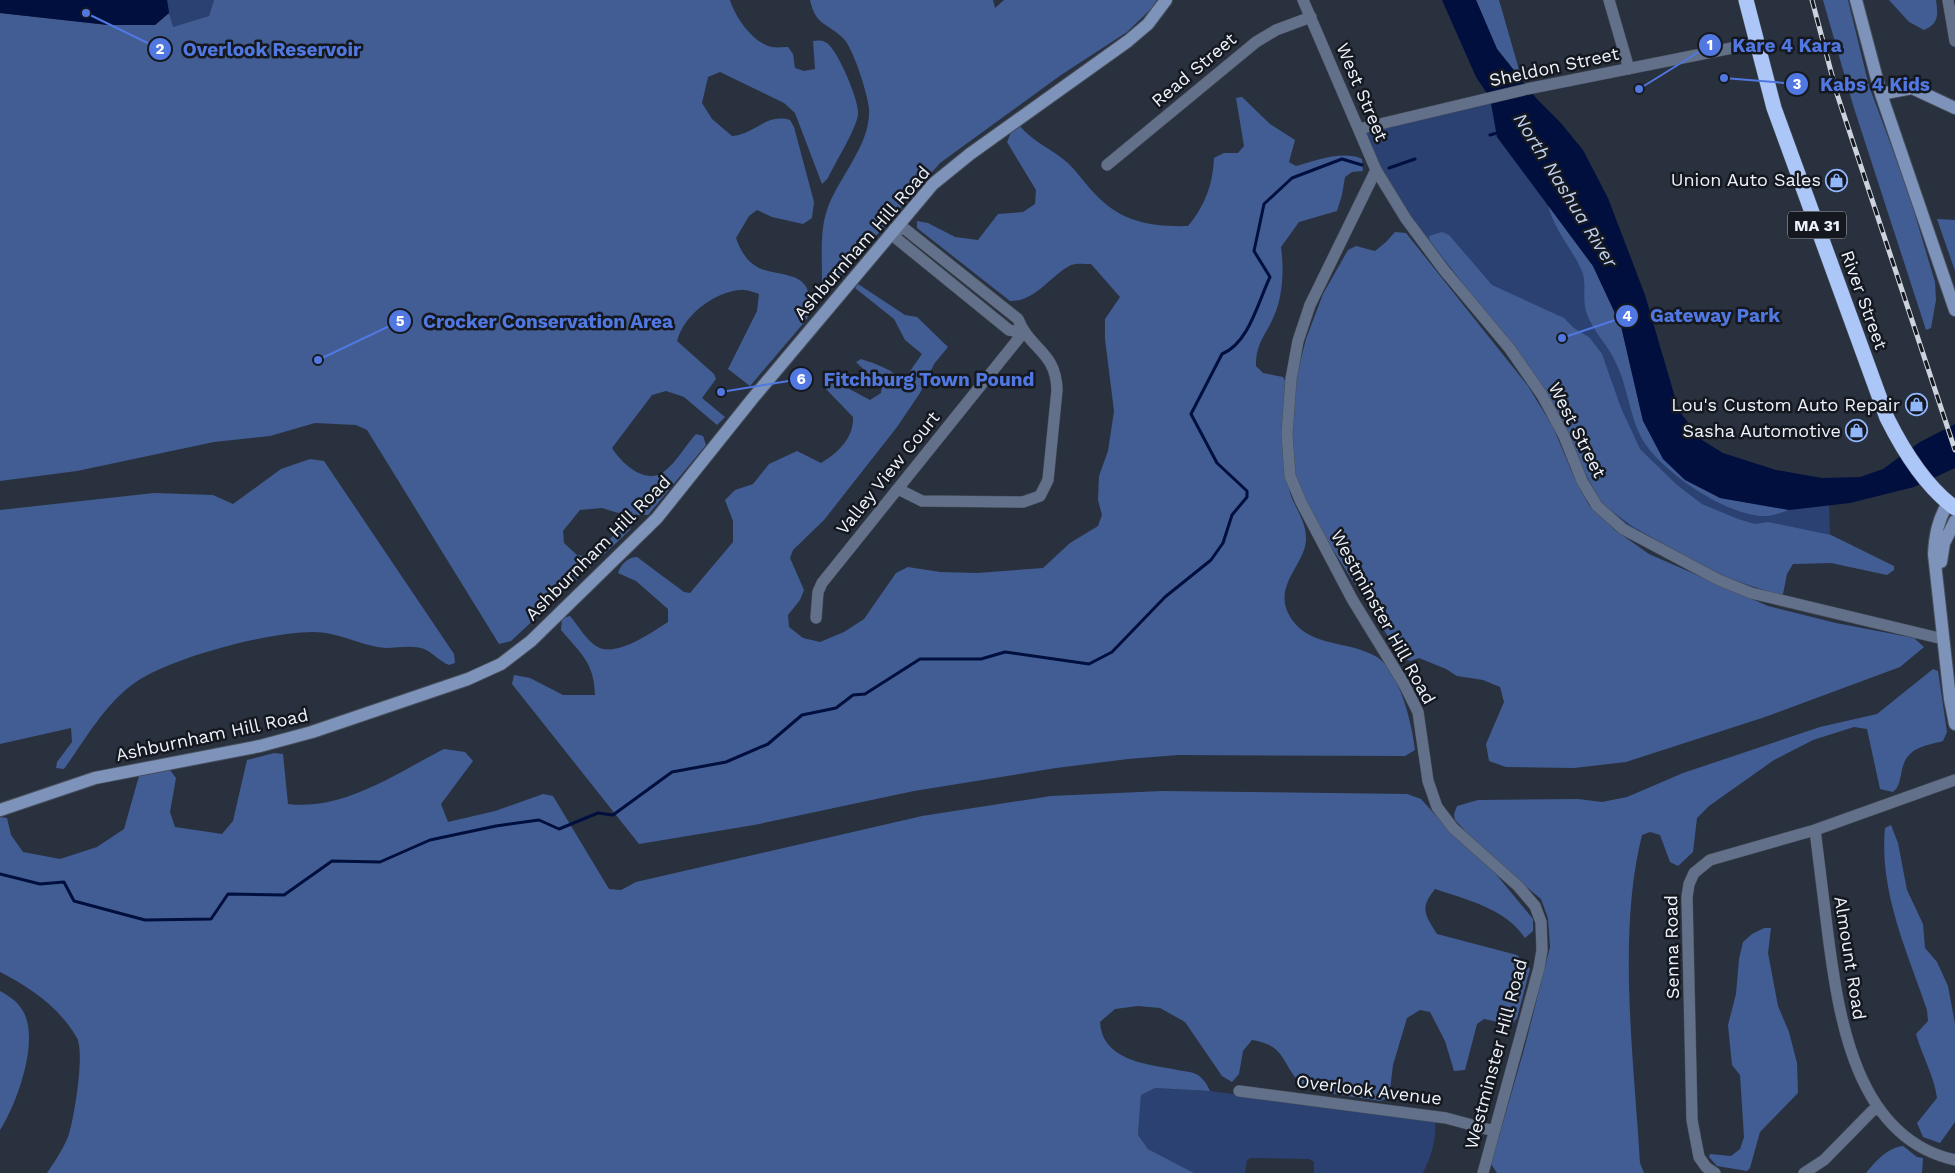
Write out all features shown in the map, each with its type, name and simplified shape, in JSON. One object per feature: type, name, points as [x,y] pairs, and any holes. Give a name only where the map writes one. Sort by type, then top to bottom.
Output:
[{"type":"highway","name":"River Street","points":[[1746,0],[1774,108],[1887,418],[1902,446],[1931,485],[1952,506]]},
{"type":"street","name":"Ashburnham Hill Road","points":[[0,810],[95,778],[224,753],[312,732],[459,683],[501,664],[531,641],[657,518],[753,398],[894,229],[947,171],[1128,41],[1148,24],[1166,0]]},
{"type":"street","name":"West Street","points":[[1303,0],[1376,170],[1406,219],[1444,270],[1510,349],[1542,395],[1564,436],[1582,481],[1597,506],[1623,529],[1719,580],[1751,593],[1943,639]]},
{"type":"street","points":[[1609,0],[1629,68]]},
{"type":"street","points":[[1856,0],[1881,94],[1955,310]]},
{"type":"street","points":[[1948,0],[1955,41]]},
{"type":"street","name":"Read Street","points":[[1107,165],[1256,42],[1276,30],[1311,17]]},
{"type":"street","name":"Sheldon Street","points":[[1359,129],[1526,89],[1629,68],[1685,59],[1757,43]]},
{"type":"street","points":[[1881,94],[1912,88],[1955,108]]},
{"type":"street","name":"Westminster Hill Road","points":[[1376,170],[1305,316],[1291,379],[1287,434],[1288,463],[1295,489],[1304,508],[1352,599],[1404,684],[1418,712],[1428,781],[1437,808],[1453,828],[1525,893],[1539,913],[1542,941],[1539,968],[1483,1173]]},
{"type":"street","points":[[894,229],[906,229],[1018,319],[1023,333],[1048,358],[1056,376],[1056,398],[1048,480],[1040,496],[1033,500],[1017,502],[928,501],[915,499],[898,489]]},
{"type":"street","name":"Valley View Court","points":[[816,618],[818,592],[822,583],[1023,333]]},
{"type":"street","points":[[1952,506],[1940,518],[1935,537],[1934,554],[1955,724]]},
{"type":"street","points":[[1941,602],[1944,543],[1955,521]]},
{"type":"street","name":"Senna Road","points":[[1715,1173],[1706,1167],[1699,1157],[1692,1120],[1687,906],[1689,884],[1698,868],[1710,860],[1815,830],[1955,780]]},
{"type":"street","name":"Almount Road","points":[[1815,830],[1838,1008],[1852,1056],[1877,1106],[1914,1144],[1936,1155],[1955,1160]]},
{"type":"street","name":"Overlook Avenue","points":[[1239,1091],[1446,1118],[1494,1131]]},
{"type":"street","points":[[1804,1173],[1824,1160],[1877,1106]]},
{"type":"shaded area","points":[[167,0],[214,0],[209,16],[172,28]]},
{"type":"shaded area","points":[[214,0],[730,0],[740,21],[758,40],[772,47],[788,47],[793,54],[795,68],[804,71],[815,69],[813,41],[817,41],[824,42],[830,46],[844,69],[855,99],[858,114],[857,120],[828,178],[822,184],[795,113],[784,103],[720,72],[708,77],[702,103],[712,119],[732,136],[747,132],[774,119],[790,120],[794,127],[814,202],[812,218],[803,224],[772,217],[757,210],[749,216],[736,238],[744,255],[759,268],[796,278],[802,282],[807,288],[809,296],[810,308],[807,319],[750,386],[728,369],[757,311],[759,294],[740,290],[720,295],[701,306],[693,314],[686,322],[677,341],[714,374],[716,379],[702,398],[725,417],[717,425],[684,397],[666,391],[652,395],[612,448],[622,461],[643,475],[659,475],[674,462],[696,434],[703,436],[706,445],[648,515],[625,515],[602,508],[580,510],[563,531],[564,543],[577,555],[590,557],[624,526],[631,525],[630,530],[511,641],[499,644],[367,430],[356,425],[315,423],[270,436],[214,442],[77,471],[0,481],[0,13],[108,25],[155,25],[169,13],[173,27],[209,16]]},
{"type":"shaded area","points":[[810,0],[993,0],[995,8],[1004,0],[1157,0],[1151,9],[1127,32],[1061,75],[940,163],[826,293],[822,288],[823,226],[832,198],[865,135],[869,109],[859,72],[847,43],[815,15]]},
{"type":"shaded area","points":[[1476,0],[1499,0],[1522,80],[1497,49]]},
{"type":"shaded area","points":[[1823,0],[1848,0],[1869,86],[1907,188],[1935,282],[1936,300],[1931,328],[1926,330],[1853,105]]},
{"type":"shaded area","points":[[1889,0],[1936,0],[1937,15],[1935,22],[1924,30],[1909,22]]},
{"type":"shaded area","points":[[1242,97],[1270,124],[1295,140],[1289,162],[1296,166],[1338,156],[1362,159],[1363,171],[1352,172],[1345,177],[1337,211],[1299,222],[1281,247],[1281,291],[1274,316],[1259,345],[1256,366],[1263,373],[1283,377],[1285,381],[1285,461],[1289,488],[1304,525],[1306,538],[1302,556],[1285,592],[1288,613],[1305,633],[1328,642],[1365,651],[1377,657],[1385,664],[1404,699],[1415,750],[1405,756],[1178,755],[1128,759],[1056,768],[914,791],[754,825],[639,844],[512,684],[514,675],[530,678],[563,695],[595,695],[589,666],[561,630],[562,618],[570,616],[589,640],[596,646],[604,649],[623,647],[633,643],[668,622],[668,609],[636,581],[618,573],[625,562],[637,557],[684,592],[690,593],[733,542],[733,521],[725,500],[735,490],[753,484],[769,464],[797,451],[821,463],[839,450],[848,438],[853,425],[853,417],[826,389],[828,382],[838,383],[870,400],[881,393],[882,387],[856,362],[861,359],[889,370],[903,381],[922,354],[905,340],[894,319],[855,288],[858,284],[905,315],[917,317],[948,347],[934,364],[920,393],[897,427],[824,520],[793,550],[790,558],[804,590],[800,600],[788,615],[789,627],[803,638],[820,642],[844,632],[864,619],[896,573],[908,567],[940,572],[977,573],[1043,568],[1070,543],[1098,526],[1102,515],[1098,500],[1099,476],[1108,451],[1114,411],[1105,339],[1105,319],[1120,297],[1091,264],[1078,264],[1064,269],[1035,293],[1019,300],[1010,301],[917,228],[917,221],[928,223],[955,237],[978,240],[998,214],[1023,212],[1035,204],[1036,190],[1007,142],[1012,130],[1020,126],[1040,144],[1068,163],[1099,198],[1119,213],[1140,222],[1164,226],[1188,226],[1199,211],[1207,194],[1212,177],[1214,158],[1224,153],[1238,153],[1244,146],[1236,98]]},
{"type":"shaded area","points":[[1490,98],[1498,137],[1593,266],[1643,421],[1789,510],[1829,505],[1831,563],[1766,564],[1751,593],[1623,529],[1597,506],[1542,395],[1406,219],[1359,129]]},
{"type":"shaded area","points":[[1548,205],[1593,266],[1621,326],[1643,421],[1720,498],[1789,510],[1767,516],[1733,509],[1695,489],[1677,476],[1648,448],[1636,426],[1623,380],[1616,363],[1587,314],[1584,280],[1581,269],[1558,230]]},
{"type":"shaded area","points":[[1937,219],[1955,220],[1955,271]]},
{"type":"shaded area","points":[[1395,232],[1406,233],[1528,386],[1553,427],[1574,477],[1589,505],[1615,530],[1649,554],[1768,606],[1836,623],[1914,638],[1924,647],[1900,667],[1765,717],[1626,762],[1574,768],[1506,767],[1489,761],[1486,744],[1504,702],[1500,687],[1483,680],[1457,676],[1446,669],[1419,658],[1410,661],[1401,657],[1316,523],[1299,489],[1293,464],[1292,416],[1296,378],[1306,339],[1323,294],[1348,250],[1356,246],[1375,251]]},
{"type":"shaded area","points":[[1442,232],[1449,235],[1492,285],[1564,318],[1574,328],[1590,338],[1602,354],[1621,408],[1640,449],[1677,485],[1702,504],[1755,524],[1768,522],[1831,535],[1894,566],[1894,570],[1887,575],[1831,563],[1793,564],[1787,574],[1783,594],[1777,595],[1726,577],[1681,554],[1632,526],[1601,503],[1533,374],[1430,241],[1429,236]]},
{"type":"shaded area","points":[[310,459],[324,461],[454,654],[455,663],[449,665],[423,649],[377,647],[323,633],[294,633],[272,636],[196,655],[152,673],[136,682],[115,700],[88,734],[64,769],[56,768],[57,762],[72,742],[71,728],[0,744],[0,510],[154,493],[213,495],[233,504],[281,469]]},
{"type":"shaded area","points":[[1933,669],[1938,671],[1947,732],[1943,741],[1921,747],[1910,754],[1903,766],[1898,786],[1893,792],[1880,789],[1867,729],[1854,727],[1813,740],[1774,760],[1709,806],[1697,818],[1693,852],[1678,866],[1670,862],[1660,835],[1650,832],[1642,835],[1634,873],[1630,914],[1629,998],[1640,1163],[1644,1173],[1497,1173],[1491,1164],[1525,1046],[1550,947],[1548,918],[1541,899],[1484,851],[1455,820],[1454,814],[1457,806],[1478,800],[1578,799],[1602,802],[1627,797],[1683,773],[1820,727],[1877,714]]},
{"type":"shaded area","points":[[444,749],[465,752],[473,761],[441,804],[448,822],[495,811],[543,794],[553,796],[609,889],[621,890],[636,882],[922,816],[1051,796],[1162,791],[1407,794],[1421,799],[1449,830],[1495,873],[1533,919],[1533,931],[1525,938],[1507,919],[1496,912],[1472,901],[1435,889],[1427,901],[1426,911],[1429,921],[1437,934],[1517,955],[1530,969],[1517,1018],[1512,1025],[1484,1019],[1477,1024],[1465,1070],[1454,1071],[1445,1041],[1430,1012],[1420,1010],[1407,1018],[1393,1065],[1389,1098],[1380,1101],[1310,1089],[1297,1079],[1279,1052],[1264,1043],[1252,1040],[1243,1051],[1239,1074],[1232,1082],[1222,1076],[1185,1022],[1160,1008],[1138,1006],[1115,1009],[1100,1022],[1102,1034],[1116,1052],[1137,1062],[1194,1073],[1203,1079],[1209,1088],[1210,1091],[1155,1088],[1141,1095],[1138,1135],[1148,1149],[1194,1173],[47,1173],[68,1137],[78,1087],[79,1046],[77,1038],[70,1027],[53,1008],[22,984],[0,972],[0,817],[7,818],[11,835],[23,852],[60,859],[97,847],[124,829],[139,776],[170,770],[176,778],[170,812],[175,827],[222,834],[233,821],[247,760],[274,753],[283,754],[288,804],[309,805],[329,802],[369,788]]},
{"type":"shaded area","points":[[1891,825],[1898,843],[1907,890],[1923,924],[1925,948],[1937,962],[1948,986],[1955,1024],[1955,1122],[1940,1143],[1923,1137],[1917,1123],[1937,1098],[1916,1034],[1928,1021],[1927,1010],[1896,921],[1886,875],[1884,852],[1885,828]]},
{"type":"shaded area","points":[[1764,928],[1771,928],[1768,953],[1778,1006],[1789,1032],[1797,1063],[1798,1093],[1760,1132],[1750,1168],[1747,1171],[1717,1166],[1709,1157],[1710,1154],[1731,1156],[1740,1149],[1744,1137],[1740,1075],[1732,1065],[1728,1025],[1736,994],[1739,959],[1743,942],[1752,934]]},
{"type":"shaded area","points":[[0,991],[9,996],[21,1008],[27,1020],[29,1035],[25,1070],[20,1087],[0,1130]]},
{"type":"shaded area","points":[[1155,1088],[1210,1091],[1435,1120],[1434,1141],[1423,1173],[1314,1173],[1314,1162],[1309,1159],[1251,1158],[1247,1160],[1245,1173],[1194,1173],[1148,1149],[1138,1135],[1141,1094]]},
{"type":"shaded area","points":[[1903,1146],[1917,1157],[1923,1158],[1922,1173],[1866,1173],[1887,1152]]},
{"type":"water","points":[[0,0],[167,0],[169,13],[155,25],[108,25],[0,13]]},
{"type":"water","name":"North Nashua River","points":[[1442,0],[1476,0],[1497,49],[1536,98],[1560,122],[1583,150],[1608,198],[1645,295],[1679,411],[1702,440],[1723,453],[1776,470],[1822,478],[1860,477],[1883,469],[1920,442],[1955,424],[1955,468],[1914,487],[1850,503],[1789,510],[1720,498],[1685,480],[1663,459],[1643,421],[1621,326],[1593,266],[1497,137],[1490,98],[1476,77]]},
{"type":"waterway","points":[[1490,135],[1497,133]]},
{"type":"waterway","points":[[0,874],[40,884],[64,882],[74,901],[145,920],[211,919],[228,894],[284,895],[332,861],[380,862],[430,840],[496,826],[539,820],[559,829],[598,813],[613,815],[672,772],[726,762],[768,744],[802,715],[836,708],[853,695],[865,694],[920,659],[981,659],[1005,652],[1089,664],[1112,652],[1165,597],[1211,560],[1223,543],[1232,515],[1247,497],[1247,491],[1217,463],[1191,414],[1222,354],[1239,341],[1252,321],[1270,277],[1254,251],[1264,204],[1292,178],[1342,159],[1362,165]]},
{"type":"waterway","points":[[1389,168],[1415,159]]},
{"type":"railway","points":[[1812,0],[1837,94],[1955,450]]},
{"type":"place","name":"Overlook Reservoir","points":[[86,13]]},
{"type":"place","name":"Kabs 4 Kids","points":[[1724,78]]},
{"type":"place","name":"Kare 4 Kara","points":[[1639,89]]},
{"type":"place","name":"Union Auto Sales","points":[[1837,180]]},
{"type":"place","name":"Gateway Park","points":[[1562,338]]},
{"type":"place","name":"Crocker Conservation Area","points":[[318,360]]},
{"type":"place","name":"Fitchburg Town Pound","points":[[721,392]]},
{"type":"place","name":"Lou's Custom Auto Repair","points":[[1916,405]]},
{"type":"place","name":"Sasha Automotive","points":[[1857,431]]}]
